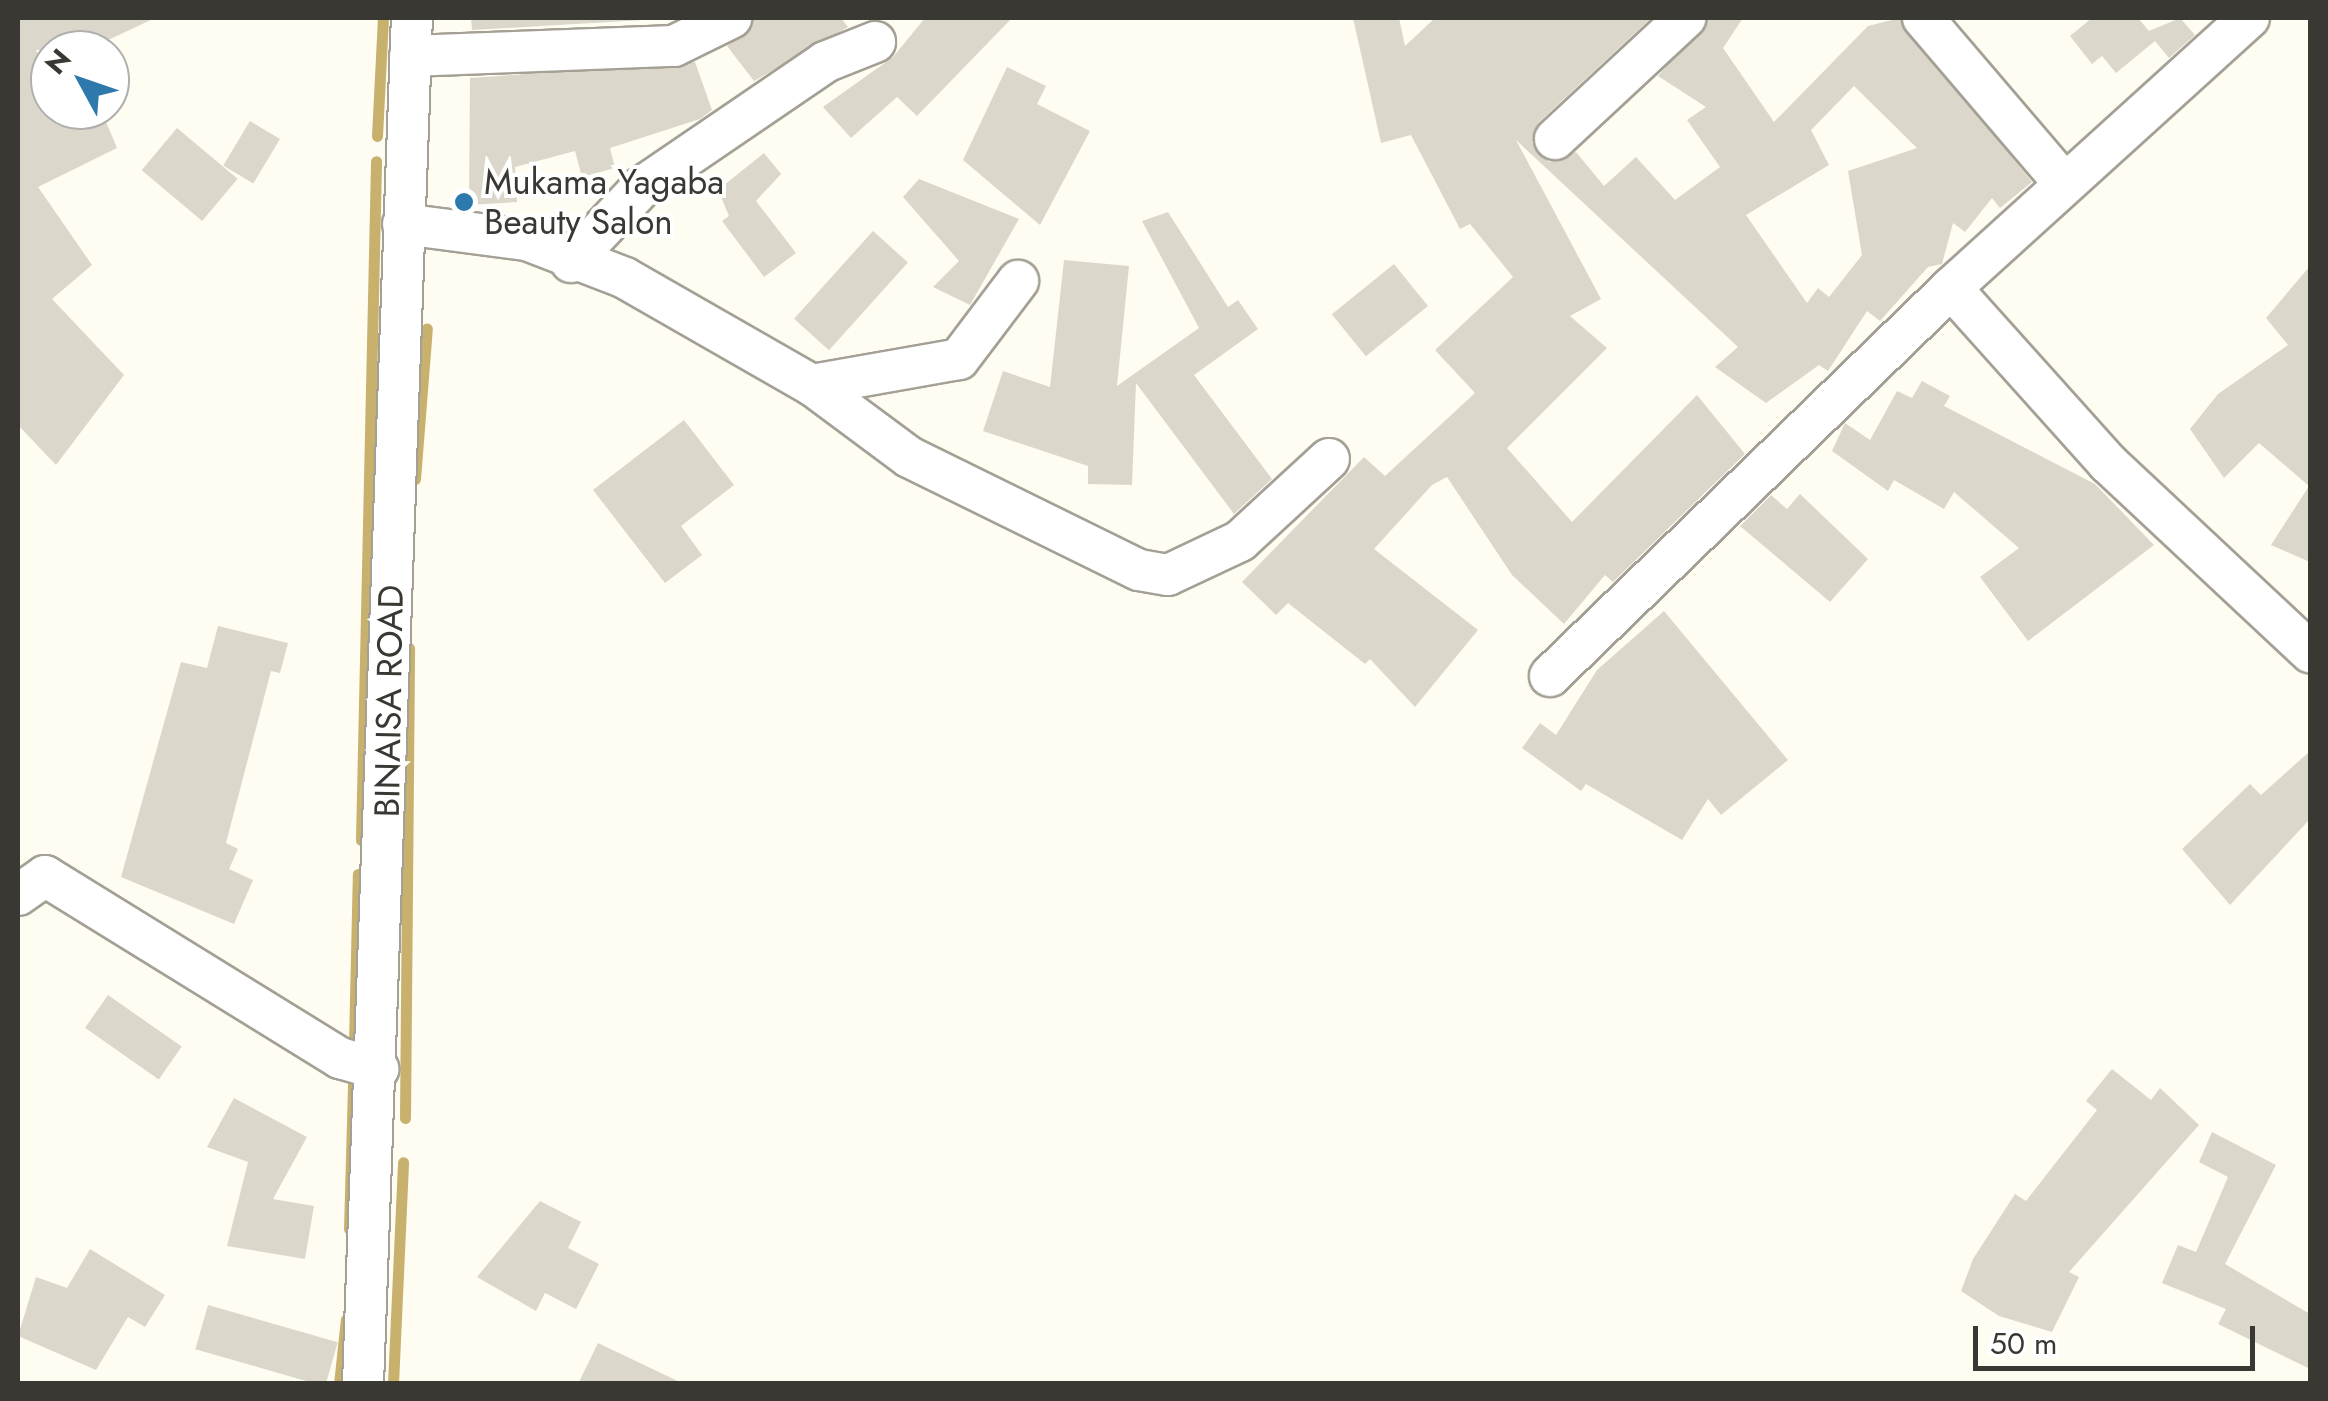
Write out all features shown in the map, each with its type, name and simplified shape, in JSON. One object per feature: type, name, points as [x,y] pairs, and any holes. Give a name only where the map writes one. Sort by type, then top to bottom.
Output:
[{"type":"street","points":[[411,37],[674,46],[731,18]]},
{"type":"street","points":[[1555,139],[1685,18]]},
{"type":"street","points":[[1924,18],[2066,184]]},
{"type":"street","points":[[1550,676],[1950,288],[2249,18]]},
{"type":"street","name":"BINAISA ROAD","points":[[363,1384],[378,1070],[411,37]]},
{"type":"street","points":[[571,262],[656,176],[825,62],[875,42]]},
{"type":"street","points":[[403,224],[528,240],[571,262],[625,278],[812,384],[910,457],[1104,557],[1168,575],[1240,541],[1329,459]]},
{"type":"street","points":[[812,384],[959,359],[1018,280]]},
{"type":"street","points":[[1950,288],[2108,463],[2310,652]]},
{"type":"street","points":[[27,875],[340,1058],[378,1070]]},
{"type":"building","points":[[18,18],[155,18],[130,30],[30,30],[30,130],[109,130],[117,148],[38,187],[92,265],[52,299],[124,375],[56,465],[18,425]]},
{"type":"building","points":[[471,18],[678,18],[472,30]]},
{"type":"building","points":[[754,18],[841,18],[848,27],[754,81],[727,46]]},
{"type":"building","points":[[925,18],[1012,18],[917,116],[897,97],[851,138],[823,107],[893,57]]},
{"type":"building","points":[[1353,18],[1399,18],[1405,46],[1435,18],[1651,18],[1539,122],[1532,143],[1549,162],[1576,152],[1604,186],[1636,157],[1675,200],[1720,167],[1687,120],[1706,107],[1658,76],[1708,18],[1743,18],[1723,48],[1774,122],[1868,26],[1900,18],[2032,182],[2000,208],[1992,198],[1965,232],[1953,223],[1942,264],[1928,267],[1880,321],[1867,311],[1828,371],[1819,365],[1766,403],[1715,367],[1738,347],[1516,140],[1601,299],[1570,316],[1607,348],[1507,448],[1572,522],[1697,395],[1745,454],[1613,582],[1605,575],[1564,624],[1512,575],[1447,477],[1432,485],[1374,549],[1478,630],[1415,707],[1370,659],[1365,664],[1288,603],[1276,615],[1242,582],[1364,457],[1385,476],[1475,393],[1435,350],[1513,277],[1470,224],[1460,229],[1411,135],[1381,143]],"holes":[[[1854,86],[1917,148],[1848,171],[1862,255],[1829,297],[1818,288],[1807,303],[1746,215],[1829,165],[1811,130]]]},
{"type":"building","points":[[2092,18],[2138,18],[2149,31],[2180,18],[2195,35],[2169,58],[2155,41],[2116,73],[2102,56],[2092,64],[2070,36]]},
{"type":"building","points":[[695,62],[712,110],[700,119],[610,148],[615,168],[582,177],[575,151],[515,167],[517,202],[469,205],[470,78]]},
{"type":"building","points":[[1007,67],[1046,86],[1037,104],[1090,131],[1040,225],[963,160]]},
{"type":"building","points":[[250,121],[280,139],[253,184],[223,166]]},
{"type":"building","points":[[177,128],[238,179],[202,221],[142,170]]},
{"type":"building","points":[[764,153],[781,174],[756,201],[796,253],[764,277],[722,221],[729,216],[718,190]]},
{"type":"building","points":[[919,179],[1019,219],[970,305],[933,287],[959,261],[903,197]]},
{"type":"building","points":[[1168,212],[1228,307],[1238,300],[1258,329],[1194,375],[1272,479],[1234,514],[1136,383],[1132,485],[1088,484],[1088,466],[983,431],[1003,371],[1050,387],[1064,260],[1129,266],[1117,386],[1199,328],[1142,221]]},
{"type":"building","points":[[873,231],[908,262],[829,350],[794,319]]},
{"type":"building","points":[[1394,264],[1428,306],[1366,356],[1332,314]]},
{"type":"building","points":[[2310,266],[2310,562],[2271,545],[2309,486],[2259,443],[2224,478],[2190,429],[2218,394],[2288,345],[2266,318]]},
{"type":"building","points":[[1922,381],[1950,396],[1944,406],[2095,484],[2154,545],[2028,641],[1980,577],[2019,548],[1954,492],[1944,509],[1894,480],[1888,491],[1832,451],[1845,423],[1870,440],[1897,391],[1912,398]]},
{"type":"building","points":[[684,420],[734,485],[681,526],[702,555],[665,583],[593,490]]},
{"type":"building","points":[[1800,494],[1868,559],[1830,602],[1740,526],[1771,495],[1787,509]]},
{"type":"building","points":[[1664,611],[1788,760],[1721,815],[1708,799],[1682,840],[1586,784],[1581,791],[1522,748],[1540,723],[1556,735],[1597,670]]},
{"type":"building","points":[[218,626],[288,643],[280,673],[271,671],[226,843],[238,849],[229,869],[253,880],[234,924],[121,877],[181,662],[207,668]]},
{"type":"building","points":[[2310,751],[2310,819],[2230,905],[2182,849],[2250,784],[2261,795]]},
{"type":"building","points":[[108,995],[182,1047],[159,1079],[85,1028]]},
{"type":"building","points":[[2112,1069],[2151,1100],[2160,1088],[2199,1125],[2069,1272],[2079,1277],[2052,1332],[1999,1316],[1961,1291],[1973,1259],[2015,1194],[2026,1201],[2097,1110],[2086,1101]]},
{"type":"building","points":[[234,1098],[307,1137],[273,1199],[314,1206],[305,1259],[227,1246],[248,1162],[207,1147]]},
{"type":"building","points":[[2212,1132],[2276,1165],[2225,1264],[2310,1314],[2310,1369],[2218,1324],[2226,1309],[2162,1283],[2178,1245],[2196,1252],[2228,1177],[2199,1162]]},
{"type":"building","points":[[540,1201],[581,1222],[568,1248],[599,1264],[576,1309],[545,1293],[536,1311],[477,1277]]},
{"type":"building","points":[[90,1249],[165,1295],[145,1327],[128,1317],[96,1370],[18,1336],[36,1277],[67,1288]]},
{"type":"building","points":[[208,1305],[338,1342],[326,1384],[195,1349]]},
{"type":"building","points":[[598,1343],[684,1384],[578,1384]]},
{"type":"waterway","points":[[377,136],[383,18]]},
{"type":"waterway","points":[[361,840],[376,161]]},
{"type":"waterway","points":[[415,479],[427,328]]},
{"type":"waterway","points":[[405,1118],[409,648]]},
{"type":"waterway","points":[[354,1044],[358,874]]},
{"type":"waterway","points":[[349,1229],[353,1084]]},
{"type":"waterway","points":[[393,1384],[403,1162]]},
{"type":"waterway","points":[[339,1384],[346,1319]]},
{"type":"place","name":"Mukama Yagaba Beauty Salon","points":[[464,202]]}]
